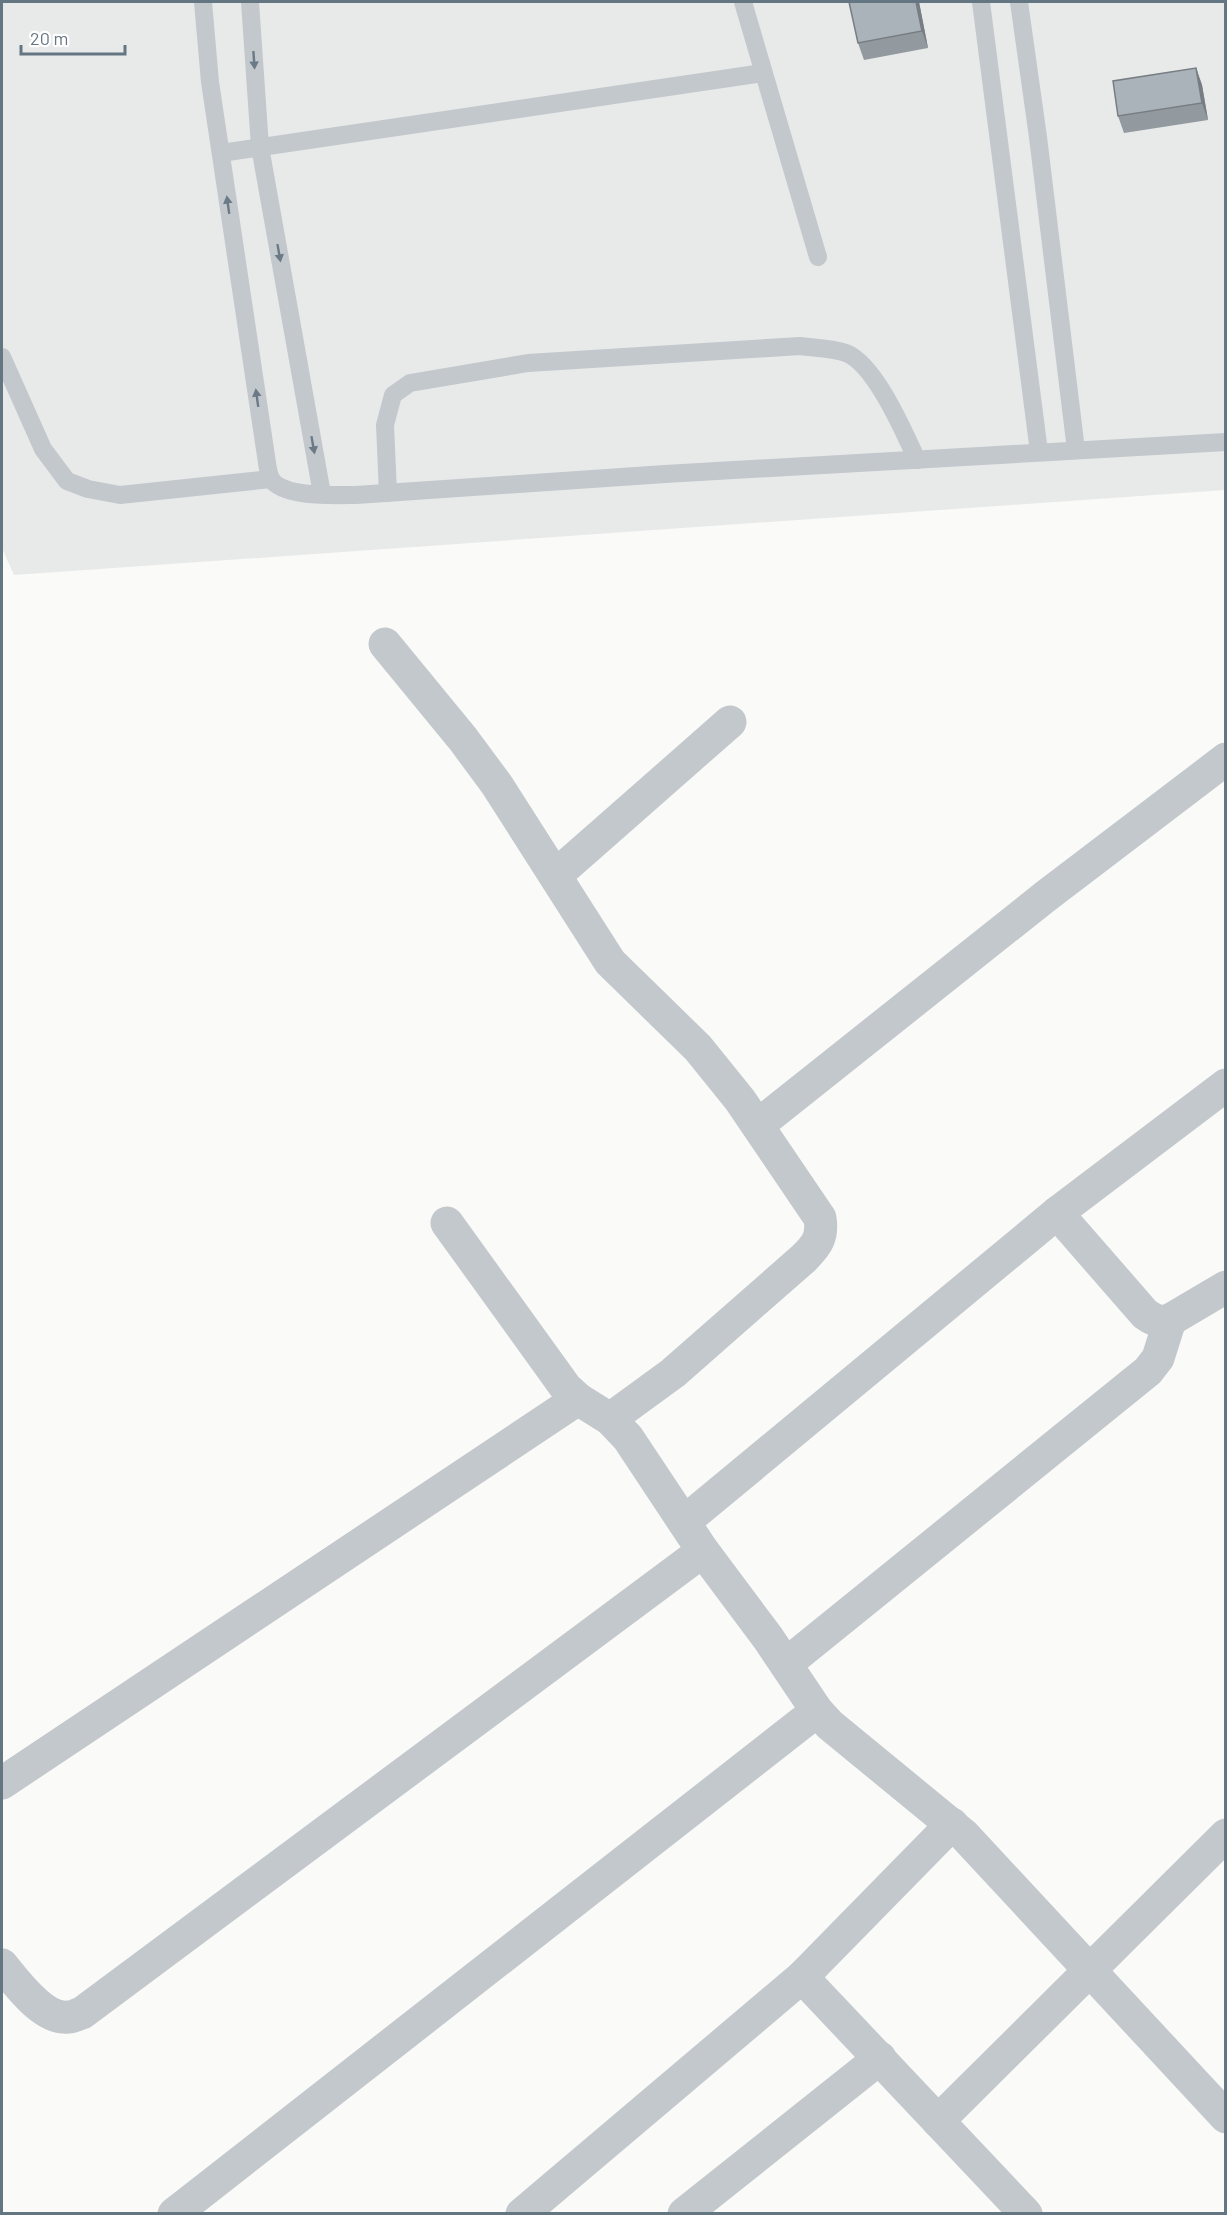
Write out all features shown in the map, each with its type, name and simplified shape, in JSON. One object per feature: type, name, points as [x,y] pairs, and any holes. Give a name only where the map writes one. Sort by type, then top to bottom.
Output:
[{"type":"street","points":[[385,644],[463,738],[497,785],[610,962],[698,1048],[758,1125],[820,1218],[822,1231],[817,1246],[673,1373],[610,1419]]},
{"type":"street","points":[[556,875],[730,722]]},
{"type":"street","points":[[758,1125],[1046,896],[1226,759]]},
{"type":"street","points":[[684,1522],[1057,1213],[1226,1085]]},
{"type":"street","points":[[1057,1213],[1144,1314],[1153,1320],[1162,1322],[1170,1320],[1226,1287]]},
{"type":"street","points":[[447,1223],[566,1388],[578,1399],[610,1419],[628,1438],[703,1551],[786,1664],[817,1711],[830,1725],[952,1824],[1226,2117]]},
{"type":"street","points":[[786,1664],[1148,1371],[1158,1358],[1170,1320]]},
{"type":"street","points":[[2,1783],[578,1399]]},
{"type":"street","points":[[2,1965],[33,2002],[51,2013],[66,2018],[82,2013],[703,1551]]},
{"type":"street","points":[[174,2214],[817,1711]]},
{"type":"street","points":[[522,2214],[802,1977],[952,1824]]},
{"type":"street","points":[[938,2121],[1226,1835]]},
{"type":"street","points":[[802,1977],[1022,2212]]},
{"type":"street","points":[[684,2214],[880,2058]]},
{"type":"lane","points":[[203,2],[210,82],[266,456],[271,479],[280,488],[306,494],[356,495],[1226,442]]},
{"type":"lane","points":[[250,2],[260,147],[322,494]]},
{"type":"lane","points":[[743,2],[818,257]]},
{"type":"lane","points":[[981,2],[1040,452]]},
{"type":"lane","points":[[1019,2],[1038,137],[1076,450]]},
{"type":"lane","points":[[221,153],[763,73]]},
{"type":"lane","points":[[388,493],[386,425],[393,395],[410,383],[528,363],[599,358],[800,346],[844,353],[855,358],[888,399],[917,460]]},
{"type":"lane","points":[[2,357],[43,449],[67,481],[88,489],[120,495],[271,479]]},
{"type":"shaded area","points":[[2,2],[1225,2],[1225,490],[14,575],[2,548]]},
{"type":"building","points":[[849,2],[916,2],[922,31],[858,43]]},
{"type":"building","points":[[1196,68],[1202,103],[1118,116],[1113,81]]}]
